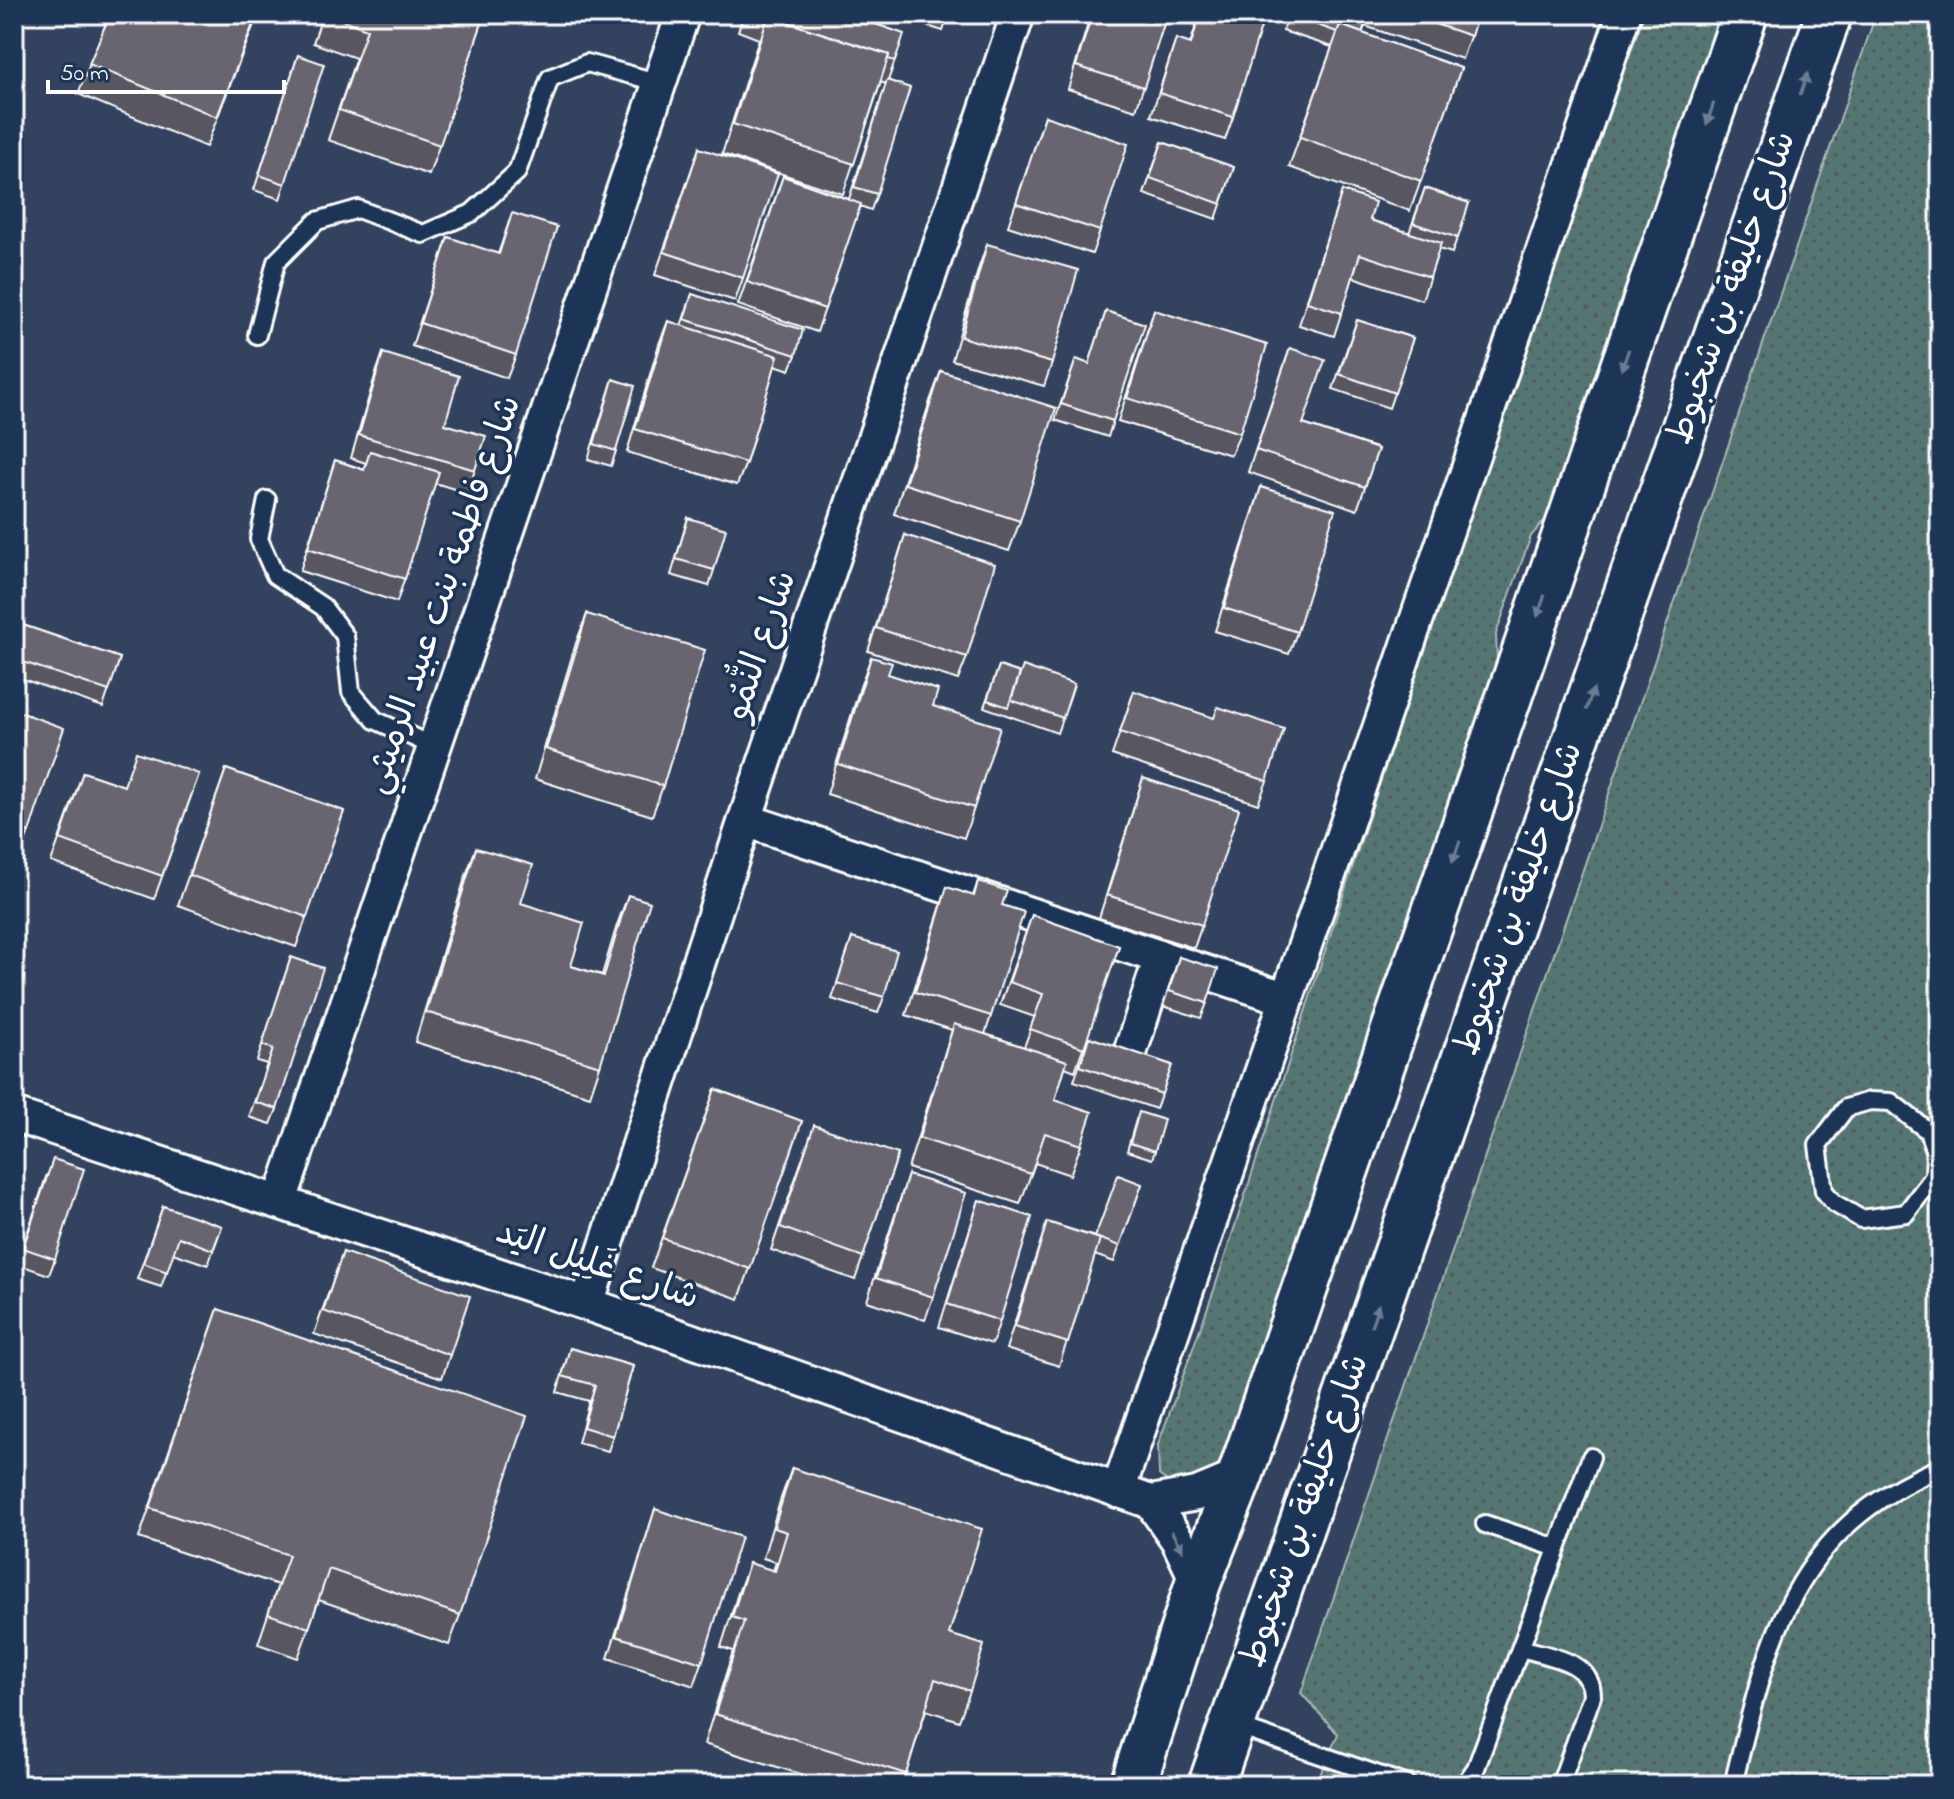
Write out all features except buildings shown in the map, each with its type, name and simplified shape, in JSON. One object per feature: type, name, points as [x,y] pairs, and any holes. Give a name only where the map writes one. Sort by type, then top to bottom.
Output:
[{"type":"main road","name":"شارع خليفة بن شخبوط","points":[[1133,1785],[1198,1583],[1240,1476],[1745,14]]},
{"type":"main road","name":"شارع خليفة بن شخبوط","points":[[1211,1785],[1829,14]]},
{"type":"street","name":"شارع فاطمة بنت عبيد الرميثي","points":[[280,1201],[683,14]]},
{"type":"street","name":"شارع النُّمُو","points":[[587,1304],[745,820],[1018,14]]},
{"type":"street","points":[[1118,1491],[1624,14]]},
{"type":"street","points":[[745,820],[1287,999]]},
{"type":"street","points":[[1131,1050],[1161,957]]},
{"type":"street","name":"شارع غَلِيل اليَد","points":[[14,1115],[587,1304],[1151,1502],[1197,1494],[1240,1476]]},
{"type":"street","points":[[1151,1502],[1178,1541],[1198,1583]]},
{"type":"lane","points":[[257,335],[276,262],[317,221],[358,209],[423,234],[472,213],[517,172],[550,78],[587,63],[660,83]]},
{"type":"lane","points":[[267,500],[259,539],[275,575],[323,607],[345,636],[351,692],[375,720],[435,747]]},
{"type":"lane","points":[[1870,1101],[1891,1102],[1928,1131],[1935,1151],[1937,1177],[1906,1213],[1861,1219],[1834,1203],[1824,1191],[1818,1145],[1846,1108],[1870,1101]]},
{"type":"lane","points":[[1464,1785],[1476,1768],[1591,1457]]},
{"type":"lane","points":[[1733,1785],[1769,1648],[1809,1571],[1834,1536],[1861,1513],[1889,1493],[1940,1468]]},
{"type":"lane","points":[[1485,1524],[1557,1548]]},
{"type":"lane","points":[[1521,1648],[1579,1667],[1592,1687],[1592,1696],[1560,1785]]},
{"type":"lane","points":[[1232,1725],[1408,1785]]},
{"type":"green space","points":[[1644,14],[1722,14],[1555,509],[1531,536],[1496,634],[1498,684],[1223,1484],[1187,1497],[1159,1475],[1158,1445],[1214,1290],[1454,557]]},
{"type":"green space","points":[[1876,14],[1940,14],[1940,1785],[1313,1785],[1338,1734],[1301,1693]]}]
